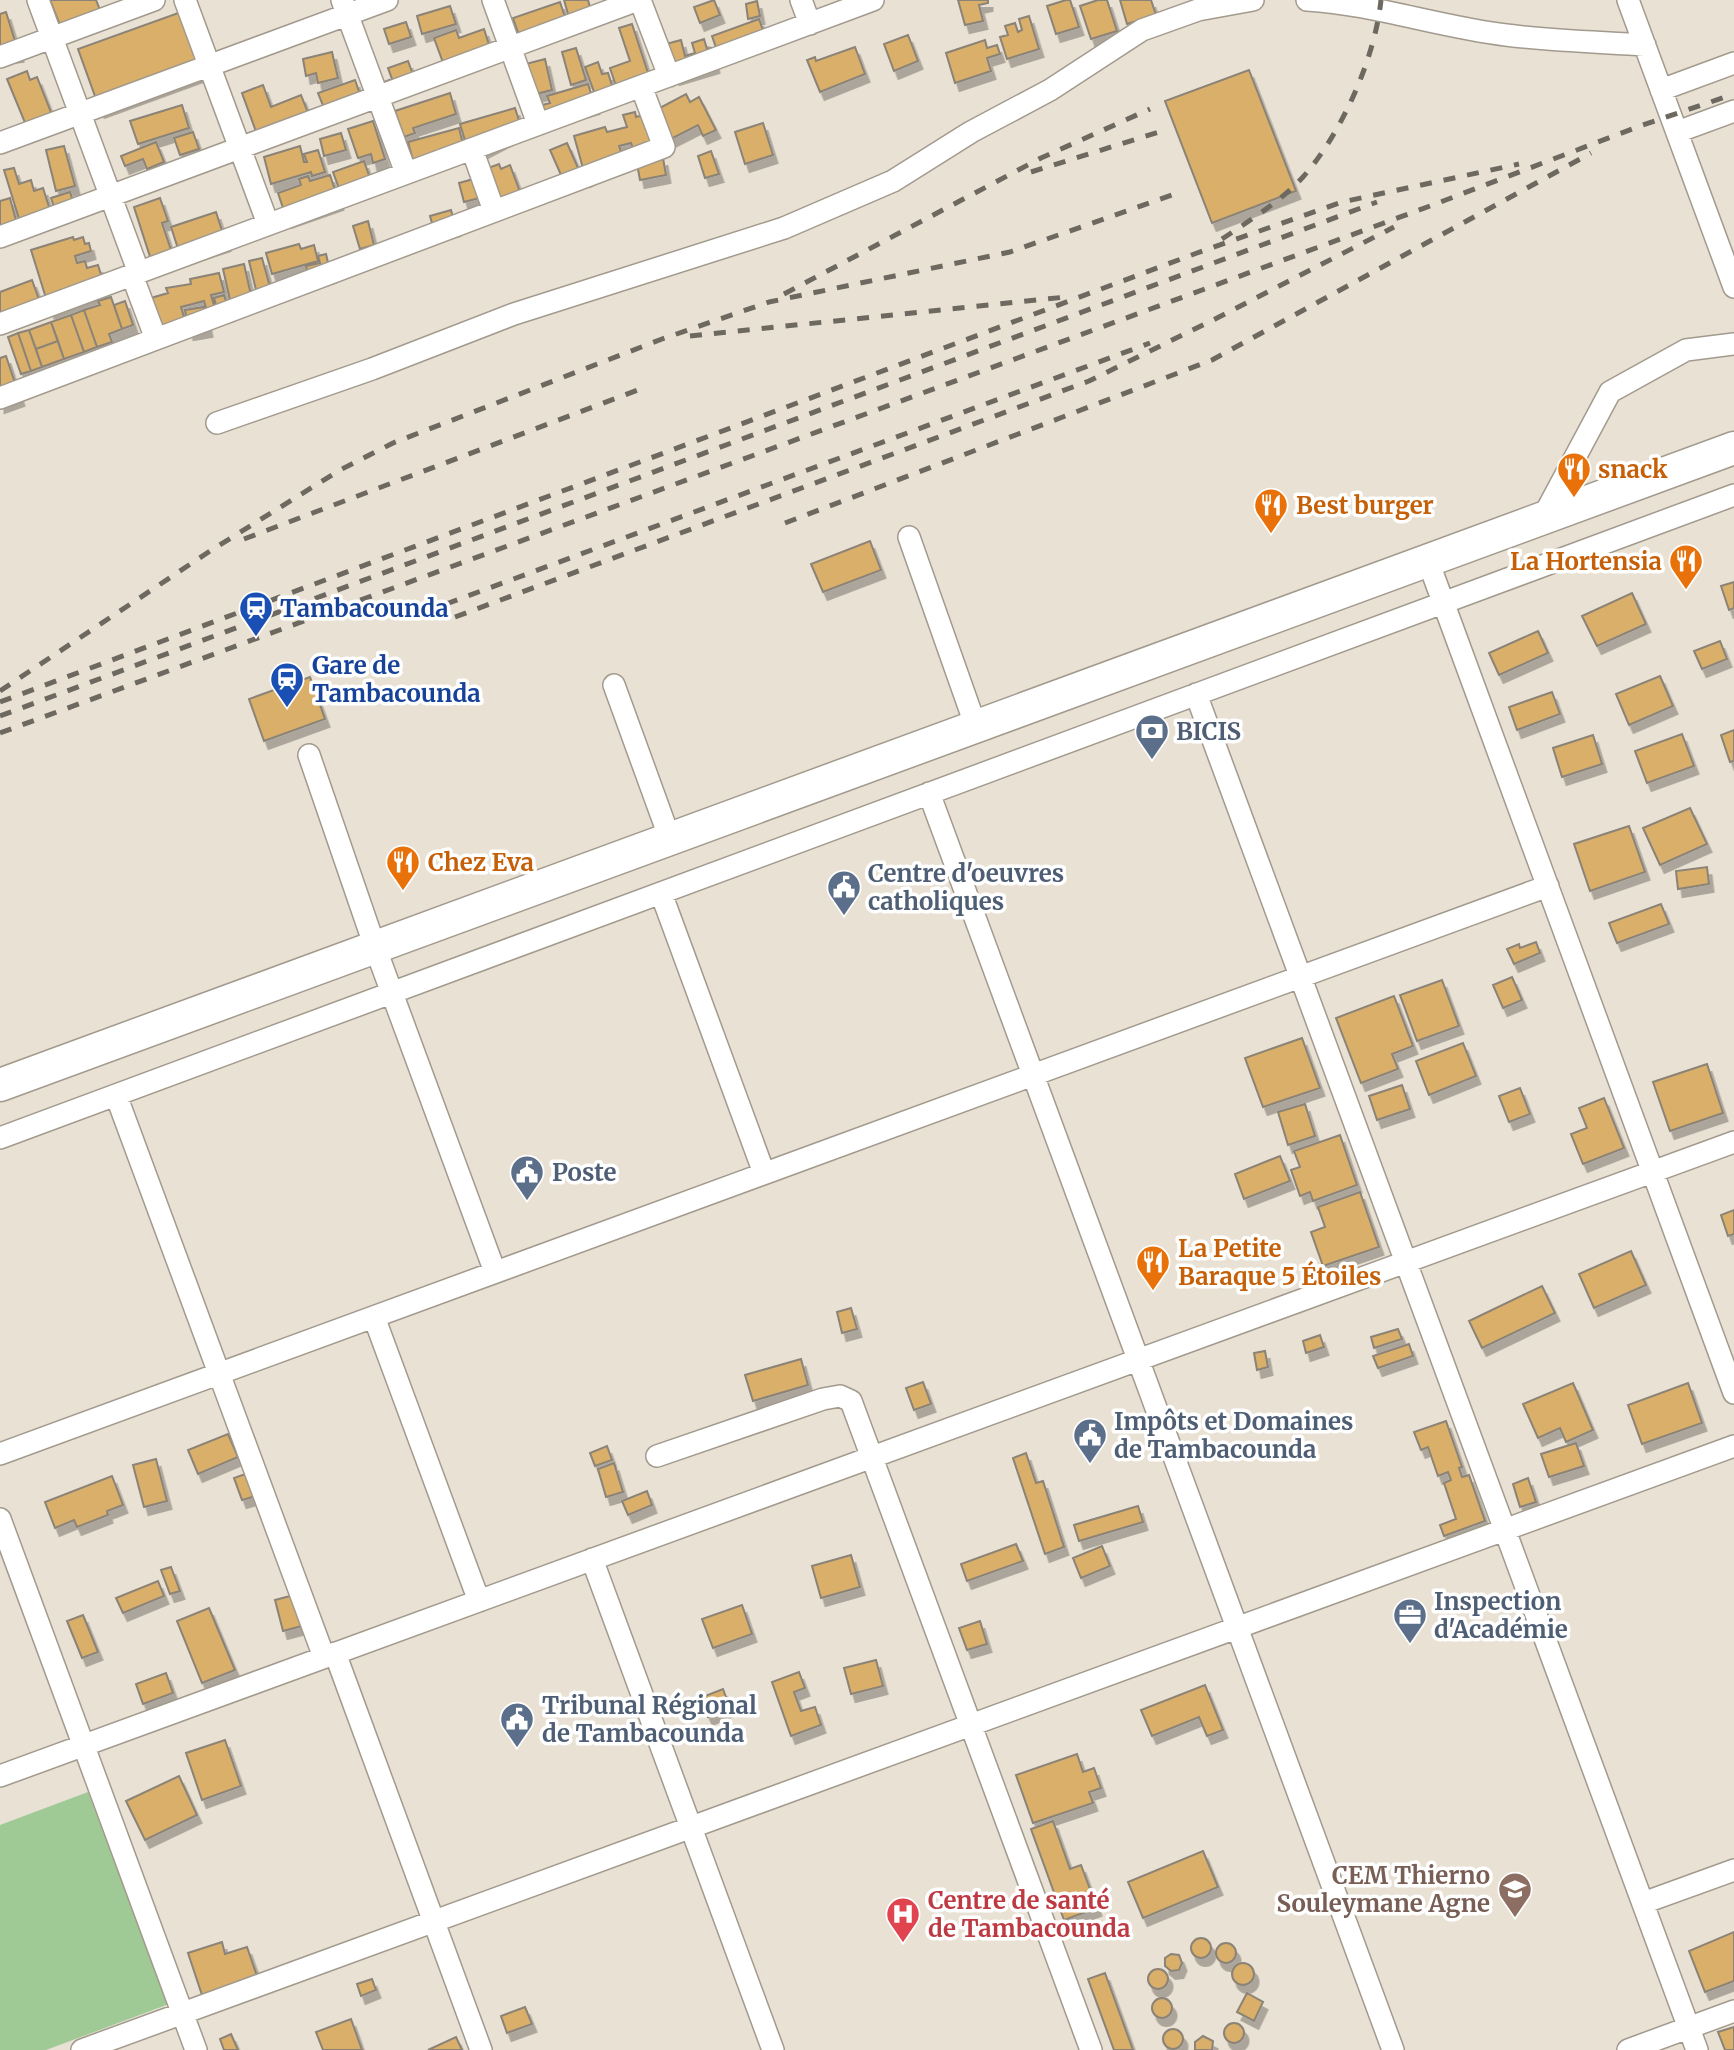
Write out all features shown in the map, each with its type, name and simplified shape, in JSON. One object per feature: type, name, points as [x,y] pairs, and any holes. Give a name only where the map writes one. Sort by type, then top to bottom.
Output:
[{"type":"highway","points":[[0,1085],[1734,448]]},
{"type":"street","points":[[38,0],[110,195],[156,339]]},
{"type":"street","points":[[0,57],[154,0]]},
{"type":"street","points":[[185,0],[268,225]]},
{"type":"street","points":[[0,143],[209,66],[345,7],[387,0]]},
{"type":"street","points":[[493,0],[538,124]]},
{"type":"street","points":[[0,237],[639,0],[669,76]]},
{"type":"street","points":[[801,0],[810,24]]},
{"type":"street","points":[[0,324],[873,0]]},
{"type":"street","points":[[217,423],[372,369],[514,314],[784,228],[893,181],[971,132],[1050,90],[1142,30],[1198,10],[1253,0]]},
{"type":"street","points":[[1307,0],[1411,16],[1505,35],[1645,45]]},
{"type":"street","points":[[1628,0],[1676,132],[1725,235],[1734,287]]},
{"type":"street","points":[[345,7],[406,173]]},
{"type":"street","points":[[1661,90],[1734,63]]},
{"type":"street","points":[[0,398],[664,147],[641,86]]},
{"type":"street","points":[[1676,132],[1734,111]]},
{"type":"street","points":[[472,149],[494,211]]},
{"type":"street","points":[[1542,519],[1610,392],[1686,350],[1734,344]]},
{"type":"street","points":[[0,1138],[1734,495]]},
{"type":"street","points":[[909,537],[976,727]]},
{"type":"street","points":[[1428,561],[1734,1393]]},
{"type":"street","points":[[614,685],[670,839]]},
{"type":"street","points":[[1196,694],[1697,2050]]},
{"type":"street","points":[[309,755],[375,947],[495,1272]]},
{"type":"street","points":[[929,793],[1393,2050]]},
{"type":"street","points":[[0,1454],[1548,886]]},
{"type":"street","points":[[661,893],[764,1173]]},
{"type":"street","points":[[116,1095],[219,1374],[434,1922],[481,2050]]},
{"type":"street","points":[[0,1776],[1734,1142]]},
{"type":"street","points":[[374,1317],[479,1601]]},
{"type":"street","points":[[657,1456],[823,1399],[840,1396],[851,1401],[1091,2050]]},
{"type":"street","points":[[82,2050],[1734,1446]]},
{"type":"street","points":[[0,1519],[196,2050]]},
{"type":"street","points":[[592,1559],[773,2050]]},
{"type":"street","points":[[1643,1903],[1734,1870]]},
{"type":"street","points":[[1628,2050],[1734,2011]]},
{"type":"green space","points":[[88,1792],[169,2004],[46,2050],[0,2050],[0,1825]]},
{"type":"building","points":[[50,0],[96,0],[102,15],[62,30]]},
{"type":"building","points":[[564,0],[588,0],[592,15],[570,21]]},
{"type":"building","points":[[714,0],[720,15],[700,23],[694,7]]},
{"type":"building","points":[[958,0],[988,0],[988,3],[979,5],[983,21],[965,25]]},
{"type":"building","points":[[1070,0],[1079,27],[1056,34],[1047,6]]},
{"type":"building","points":[[1107,0],[1117,31],[1091,39],[1080,6]]},
{"type":"building","points":[[1120,0],[1151,0],[1156,15],[1127,24]]},
{"type":"building","points":[[757,1],[760,16],[748,19],[746,4]]},
{"type":"building","points":[[560,2],[567,23],[520,38],[513,18]]},
{"type":"building","points":[[450,6],[456,24],[422,34],[417,16]]},
{"type":"building","points":[[6,12],[19,54],[0,56],[0,14]]},
{"type":"building","points":[[181,12],[202,73],[100,110],[78,49]]},
{"type":"building","points":[[1029,16],[1039,49],[1007,59],[1000,37],[1008,35],[1005,26],[1015,23],[1018,32],[1022,30],[1019,19]]},
{"type":"building","points":[[759,19],[766,39],[719,56],[712,36]]},
{"type":"building","points":[[406,22],[411,37],[389,44],[384,29]]},
{"type":"building","points":[[632,24],[651,82],[618,92],[610,68],[630,61],[619,28]]},
{"type":"building","points":[[484,29],[491,51],[445,68],[434,38],[456,30],[459,38]]},
{"type":"building","points":[[908,35],[918,61],[894,71],[884,44]]},
{"type":"building","points":[[704,39],[707,49],[711,48],[715,65],[675,77],[666,44],[681,40],[685,56],[695,53],[692,43]]},
{"type":"building","points":[[985,40],[987,48],[997,45],[1000,54],[987,58],[991,71],[955,83],[946,53]]},
{"type":"building","points":[[855,47],[865,74],[820,92],[807,60],[815,57],[816,61]]},
{"type":"building","points":[[576,48],[586,80],[571,85],[562,52]]},
{"type":"building","points":[[332,52],[338,78],[318,83],[316,73],[306,76],[303,59]]},
{"type":"building","points":[[545,59],[552,90],[536,94],[518,66]]},
{"type":"building","points":[[408,61],[415,80],[387,90],[384,82],[392,79],[388,68]]},
{"type":"building","points":[[598,62],[602,74],[608,73],[615,94],[597,100],[585,67]]},
{"type":"building","points":[[1249,70],[1296,191],[1212,223],[1165,101]]},
{"type":"building","points":[[27,71],[30,80],[37,77],[54,120],[28,130],[7,79]]},
{"type":"building","points":[[355,80],[362,100],[326,113],[318,93]]},
{"type":"building","points":[[588,84],[595,106],[543,121],[538,106],[550,103],[547,96]]},
{"type":"building","points":[[263,85],[271,107],[301,95],[310,118],[258,137],[242,93]]},
{"type":"building","points":[[450,93],[456,114],[413,128],[415,133],[404,137],[395,111]]},
{"type":"building","points":[[686,94],[690,102],[699,97],[716,130],[703,136],[698,125],[671,139],[656,110]]},
{"type":"building","points":[[182,105],[189,128],[138,144],[130,121]]},
{"type":"building","points":[[515,108],[522,130],[470,157],[460,124]]},
{"type":"building","points":[[635,112],[636,117],[647,114],[657,149],[635,155],[631,143],[619,146],[623,157],[586,179],[574,136],[605,127],[607,132],[627,127],[623,115]]},
{"type":"building","points":[[373,121],[385,159],[373,163],[371,154],[358,158],[348,129]]},
{"type":"building","points":[[763,123],[773,155],[745,164],[735,132]]},
{"type":"building","points":[[459,128],[465,152],[416,171],[408,142]]},
{"type":"building","points":[[193,132],[199,149],[180,155],[174,138]]},
{"type":"building","points":[[341,133],[346,150],[324,156],[320,139]]},
{"type":"building","points":[[156,142],[164,162],[147,169],[143,159],[125,166],[121,156]]},
{"type":"building","points":[[567,143],[582,177],[565,184],[550,150]]},
{"type":"building","points":[[64,146],[75,186],[56,191],[46,150]]},
{"type":"building","points":[[300,146],[304,162],[307,162],[304,154],[318,150],[325,172],[312,176],[311,172],[271,184],[264,157]]},
{"type":"building","points":[[711,151],[719,174],[705,178],[698,156]]},
{"type":"building","points":[[663,158],[666,175],[640,180],[637,164]]},
{"type":"building","points":[[364,161],[371,181],[341,194],[333,172]]},
{"type":"building","points":[[499,164],[501,169],[510,165],[520,192],[500,199],[488,168]]},
{"type":"building","points":[[14,168],[19,184],[31,180],[34,191],[43,188],[51,213],[20,222],[4,170]]},
{"type":"building","points":[[330,175],[339,202],[287,220],[278,193],[301,185],[299,179],[308,176],[310,181]]},
{"type":"building","points":[[477,178],[483,197],[464,202],[459,183]]},
{"type":"building","points":[[70,192],[74,204],[55,210],[51,198]]},
{"type":"building","points":[[10,198],[18,228],[0,234],[0,201]]},
{"type":"building","points":[[160,198],[168,221],[162,223],[174,259],[153,266],[134,207]]},
{"type":"building","points":[[451,210],[456,228],[435,234],[430,216]]},
{"type":"building","points":[[216,212],[226,243],[181,258],[171,227]]},
{"type":"building","points":[[368,221],[374,245],[360,249],[353,226]]},
{"type":"building","points":[[73,237],[74,240],[83,237],[85,244],[89,243],[91,251],[75,256],[77,263],[85,261],[87,268],[98,265],[106,291],[50,311],[31,250]]},
{"type":"building","points":[[299,244],[301,249],[314,245],[318,261],[272,274],[266,253]]},
{"type":"building","points":[[326,254],[331,275],[309,280],[306,266],[320,263],[318,256]]},
{"type":"building","points":[[262,258],[272,294],[258,298],[249,261]]},
{"type":"building","points":[[244,264],[253,304],[232,309],[223,269]]},
{"type":"building","points":[[219,273],[224,292],[211,295],[217,316],[209,318],[204,301],[181,307],[187,327],[161,333],[151,298],[168,293],[166,288],[191,284],[190,279]]},
{"type":"building","points":[[32,280],[41,305],[0,314],[0,292]]},
{"type":"building","points":[[224,295],[230,313],[219,316],[214,298]]},
{"type":"building","points":[[111,297],[122,329],[109,334],[112,342],[97,347],[84,310],[100,305],[98,301]]},
{"type":"building","points":[[125,301],[133,325],[122,329],[114,305]]},
{"type":"building","points":[[204,307],[208,329],[189,332],[185,310]]},
{"type":"building","points":[[84,310],[97,347],[84,352],[71,315]]},
{"type":"building","points":[[71,315],[84,352],[64,359],[51,322]]},
{"type":"building","points":[[51,322],[58,341],[36,349],[29,330]]},
{"type":"building","points":[[29,330],[42,367],[31,371],[18,333]]},
{"type":"building","points":[[18,333],[31,371],[21,374],[8,337]]},
{"type":"building","points":[[58,341],[64,359],[42,367],[36,349]]},
{"type":"building","points":[[6,356],[20,398],[0,405],[0,358]]},
{"type":"building","points":[[870,541],[881,570],[823,592],[811,564]]},
{"type":"building","points":[[1734,582],[1734,608],[1729,610],[1721,586]]},
{"type":"building","points":[[1632,593],[1646,624],[1597,646],[1582,616]]},
{"type":"building","points":[[1538,631],[1548,653],[1499,675],[1489,653]]},
{"type":"building","points":[[1720,641],[1727,659],[1702,669],[1694,651]]},
{"type":"building","points":[[1660,676],[1673,706],[1629,725],[1616,694]]},
{"type":"building","name":"Gare de Tambacounda","points":[[310,677],[325,719],[264,741],[249,699]]},
{"type":"building","points":[[1552,692],[1560,714],[1517,730],[1509,707]]},
{"type":"building","points":[[1734,730],[1734,761],[1730,762],[1721,735]]},
{"type":"building","points":[[1682,734],[1694,766],[1647,783],[1635,751]]},
{"type":"building","points":[[1593,735],[1602,764],[1562,777],[1553,748]]},
{"type":"building","points":[[1690,808],[1707,844],[1660,865],[1643,828]]},
{"type":"building","points":[[1629,826],[1645,872],[1590,891],[1574,844]]},
{"type":"building","points":[[1707,867],[1709,884],[1678,889],[1676,871]]},
{"type":"building","points":[[1661,904],[1669,924],[1617,943],[1609,923]]},
{"type":"building","points":[[1536,942],[1540,953],[1514,964],[1507,949]]},
{"type":"building","points":[[1512,977],[1522,1000],[1503,1008],[1493,985]]},
{"type":"building","points":[[1442,980],[1459,1026],[1417,1041],[1400,995]]},
{"type":"building","points":[[1394,996],[1413,1046],[1392,1054],[1398,1069],[1361,1083],[1336,1018]]},
{"type":"building","points":[[1302,1038],[1320,1088],[1263,1107],[1245,1058]]},
{"type":"building","points":[[1463,1043],[1476,1076],[1429,1095],[1416,1061]]},
{"type":"building","points":[[1707,1064],[1723,1113],[1670,1131],[1653,1082]]},
{"type":"building","points":[[1402,1085],[1410,1109],[1377,1120],[1369,1096]]},
{"type":"building","points":[[1520,1088],[1530,1114],[1509,1122],[1499,1096]]},
{"type":"building","points":[[1604,1098],[1624,1148],[1583,1164],[1571,1134],[1587,1128],[1579,1108]]},
{"type":"building","points":[[1305,1104],[1315,1136],[1288,1145],[1278,1112]]},
{"type":"building","points":[[1340,1135],[1357,1185],[1313,1201],[1310,1192],[1300,1196],[1291,1170],[1300,1167],[1294,1151]]},
{"type":"building","points":[[1280,1156],[1290,1181],[1244,1199],[1235,1174]]},
{"type":"building","points":[[1360,1192],[1379,1247],[1323,1266],[1311,1232],[1325,1227],[1318,1207]]},
{"type":"building","points":[[1734,1210],[1734,1234],[1728,1236],[1721,1215]]},
{"type":"building","points":[[1631,1251],[1646,1285],[1594,1308],[1579,1274]]},
{"type":"building","points":[[1542,1286],[1555,1313],[1482,1348],[1469,1321]]},
{"type":"building","points":[[851,1308],[857,1329],[842,1333],[837,1312]]},
{"type":"building","points":[[1398,1329],[1402,1339],[1374,1348],[1371,1337]]},
{"type":"building","points":[[1320,1335],[1324,1347],[1306,1353],[1303,1341]]},
{"type":"building","points":[[1409,1344],[1413,1356],[1378,1368],[1373,1356]]},
{"type":"building","points":[[1265,1351],[1268,1367],[1257,1370],[1254,1353]]},
{"type":"building","points":[[801,1359],[808,1385],[753,1401],[745,1375]]},
{"type":"building","points":[[923,1382],[931,1404],[914,1410],[906,1388]]},
{"type":"building","points":[[1573,1383],[1593,1430],[1566,1442],[1560,1428],[1538,1438],[1523,1404]]},
{"type":"building","points":[[1688,1383],[1702,1423],[1642,1444],[1628,1405]]},
{"type":"building","points":[[1446,1421],[1462,1467],[1459,1468],[1462,1477],[1469,1475],[1485,1521],[1444,1536],[1440,1525],[1456,1519],[1444,1483],[1451,1480],[1448,1472],[1438,1476],[1428,1447],[1421,1450],[1414,1432]]},
{"type":"building","points":[[228,1434],[238,1457],[198,1474],[188,1450]]},
{"type":"building","points":[[1576,1443],[1584,1466],[1549,1477],[1541,1454]]},
{"type":"building","points":[[607,1446],[612,1460],[595,1466],[590,1453]]},
{"type":"building","points":[[1026,1453],[1036,1483],[1043,1481],[1064,1547],[1045,1554],[1013,1458]]},
{"type":"building","points":[[156,1459],[167,1501],[144,1507],[133,1465]]},
{"type":"building","points":[[614,1463],[623,1492],[606,1497],[598,1469]]},
{"type":"building","points":[[248,1473],[256,1496],[242,1500],[234,1478]]},
{"type":"building","points":[[112,1476],[123,1505],[107,1511],[108,1515],[77,1527],[74,1520],[55,1528],[45,1502]]},
{"type":"building","points":[[1528,1478],[1536,1502],[1520,1507],[1513,1484]]},
{"type":"building","points":[[647,1491],[652,1505],[628,1515],[622,1501]]},
{"type":"building","points":[[1138,1506],[1143,1522],[1079,1541],[1074,1525]]},
{"type":"building","points":[[1016,1544],[1023,1561],[967,1581],[961,1564]]},
{"type":"building","points":[[1102,1546],[1110,1566],[1081,1578],[1073,1558]]},
{"type":"building","points":[[851,1555],[860,1587],[821,1598],[812,1566]]},
{"type":"building","points":[[171,1567],[180,1591],[170,1594],[161,1570]]},
{"type":"building","points":[[158,1581],[164,1596],[123,1613],[116,1598]]},
{"type":"building","points":[[294,1595],[302,1626],[283,1631],[275,1600]]},
{"type":"building","points":[[742,1605],[752,1634],[713,1648],[702,1619]]},
{"type":"building","points":[[209,1608],[235,1670],[202,1683],[177,1621]]},
{"type":"building","points":[[83,1615],[98,1652],[82,1658],[67,1621]]},
{"type":"building","points":[[980,1621],[987,1644],[967,1650],[959,1628]]},
{"type":"building","points":[[876,1660],[883,1686],[851,1694],[844,1668]]},
{"type":"building","points":[[799,1672],[805,1688],[794,1692],[801,1711],[815,1707],[821,1725],[791,1736],[772,1682]]},
{"type":"building","points":[[166,1673],[173,1693],[143,1704],[136,1684]]},
{"type":"building","points":[[1205,1685],[1223,1730],[1207,1736],[1199,1717],[1152,1736],[1141,1710]]},
{"type":"building","points":[[723,1689],[730,1708],[708,1717],[700,1698]]},
{"type":"building","points":[[225,1740],[241,1786],[202,1800],[186,1753]]},
{"type":"building","points":[[1077,1754],[1083,1772],[1094,1768],[1101,1788],[1089,1792],[1093,1803],[1033,1823],[1016,1775]]},
{"type":"building","points":[[179,1776],[197,1815],[145,1840],[126,1801]]},
{"type":"building","points":[[1053,1821],[1070,1869],[1081,1865],[1097,1908],[1064,1920],[1031,1829]]},
{"type":"building","points":[[1203,1851],[1218,1887],[1143,1918],[1128,1882]]},
{"type":"building","points":[[1734,1932],[1734,1981],[1705,1992],[1689,1951]]},
{"type":"building","points":[[1201,1938],[1208,1941],[1211,1948],[1208,1955],[1201,1958],[1194,1955],[1191,1948],[1194,1941]]},
{"type":"building","points":[[222,1942],[225,1954],[247,1947],[257,1976],[202,1995],[188,1953]]},
{"type":"building","points":[[1226,1943],[1233,1946],[1236,1953],[1233,1960],[1226,1963],[1219,1960],[1216,1953],[1219,1946]]},
{"type":"building","points":[[1171,1954],[1179,1955],[1182,1963],[1179,1970],[1171,1971],[1165,1966],[1165,1958]]},
{"type":"building","points":[[1243,1963],[1251,1966],[1254,1974],[1251,1982],[1243,1985],[1235,1982],[1232,1974],[1235,1966]]},
{"type":"building","points":[[1154,1969],[1162,1969],[1168,1979],[1162,1989],[1154,1989],[1148,1983],[1148,1975]]},
{"type":"building","points":[[1105,1973],[1133,2050],[1114,2050],[1088,1979]]},
{"type":"building","points":[[372,1979],[376,1990],[361,1996],[357,1984]]},
{"type":"building","points":[[1247,1993],[1263,2002],[1254,2021],[1237,2012]]},
{"type":"building","points":[[1162,1998],[1169,2001],[1172,2008],[1169,2015],[1162,2018],[1155,2015],[1152,2008],[1155,2001]]},
{"type":"building","points":[[525,2007],[532,2024],[507,2033],[501,2016]]},
{"type":"building","points":[[351,2019],[362,2050],[323,2050],[316,2032]]},
{"type":"building","points":[[1234,2023],[1241,2026],[1244,2033],[1241,2040],[1234,2043],[1227,2040],[1224,2033],[1227,2026]]},
{"type":"building","points":[[1734,2027],[1734,2050],[1725,2050],[1718,2032]]},
{"type":"building","points":[[1169,2029],[1177,2029],[1183,2039],[1177,2049],[1169,2049],[1163,2043],[1163,2035]]},
{"type":"building","points":[[231,2034],[238,2050],[224,2050],[220,2039]]},
{"type":"building","points":[[1203,2036],[1213,2041],[1212,2050],[1195,2050],[1195,2042]]},
{"type":"building","points":[[456,2037],[462,2050],[428,2050]]},
{"type":"railway","points":[[1222,239],[1294,186],[1331,139],[1364,70],[1378,22],[1381,0]]},
{"type":"railway","points":[[0,733],[1430,206],[1640,126],[1734,94]]},
{"type":"railway","points":[[784,294],[1041,158],[1150,109]]},
{"type":"railway","points":[[1031,172],[1159,132]]},
{"type":"railway","points":[[785,523],[1212,360],[1591,153]]},
{"type":"railway","points":[[0,702],[1197,253],[1342,202],[1519,164]]},
{"type":"railway","points":[[0,691],[210,551],[340,470],[393,443],[662,339],[769,302],[1010,252],[1172,195]]},
{"type":"railway","points":[[0,716],[1377,202]]},
{"type":"railway","points":[[455,617],[1089,381],[1394,227]]},
{"type":"railway","points":[[690,336],[1066,297]]},
{"type":"railway","points":[[446,604],[1150,343]]},
{"type":"railway","points":[[244,539],[643,388]]},
{"type":"place","name":"snack","points":[[1574,499]]},
{"type":"place","name":"Best burger","points":[[1271,535]]},
{"type":"place","name":"La Hortensia","points":[[1686,591]]},
{"type":"place","name":"Tambacounda","points":[[256,638]]},
{"type":"place","name":"Gare de Tambacounda","points":[[287,709]]},
{"type":"place","name":"BICIS","points":[[1152,761]]},
{"type":"place","name":"Chez Eva","points":[[403,892]]},
{"type":"place","name":"Centre d'oeuvres catholiques","points":[[844,917]]},
{"type":"place","name":"Poste","points":[[527,1202]]},
{"type":"place","name":"La Petite Baraque 5 Étoiles","points":[[1153,1292]]},
{"type":"place","name":"Impôts et Domaines de Tambacounda","points":[[1090,1465]]},
{"type":"place","name":"Inspection d'Académie","points":[[1410,1645]]},
{"type":"place","name":"Tribunal Régional de Tambacounda","points":[[517,1749]]},
{"type":"place","name":"CEM Thierno Souleymane Agne","points":[[1515,1919]]},
{"type":"place","name":"Centre de santé de Tambacounda","points":[[903,1944]]}]
